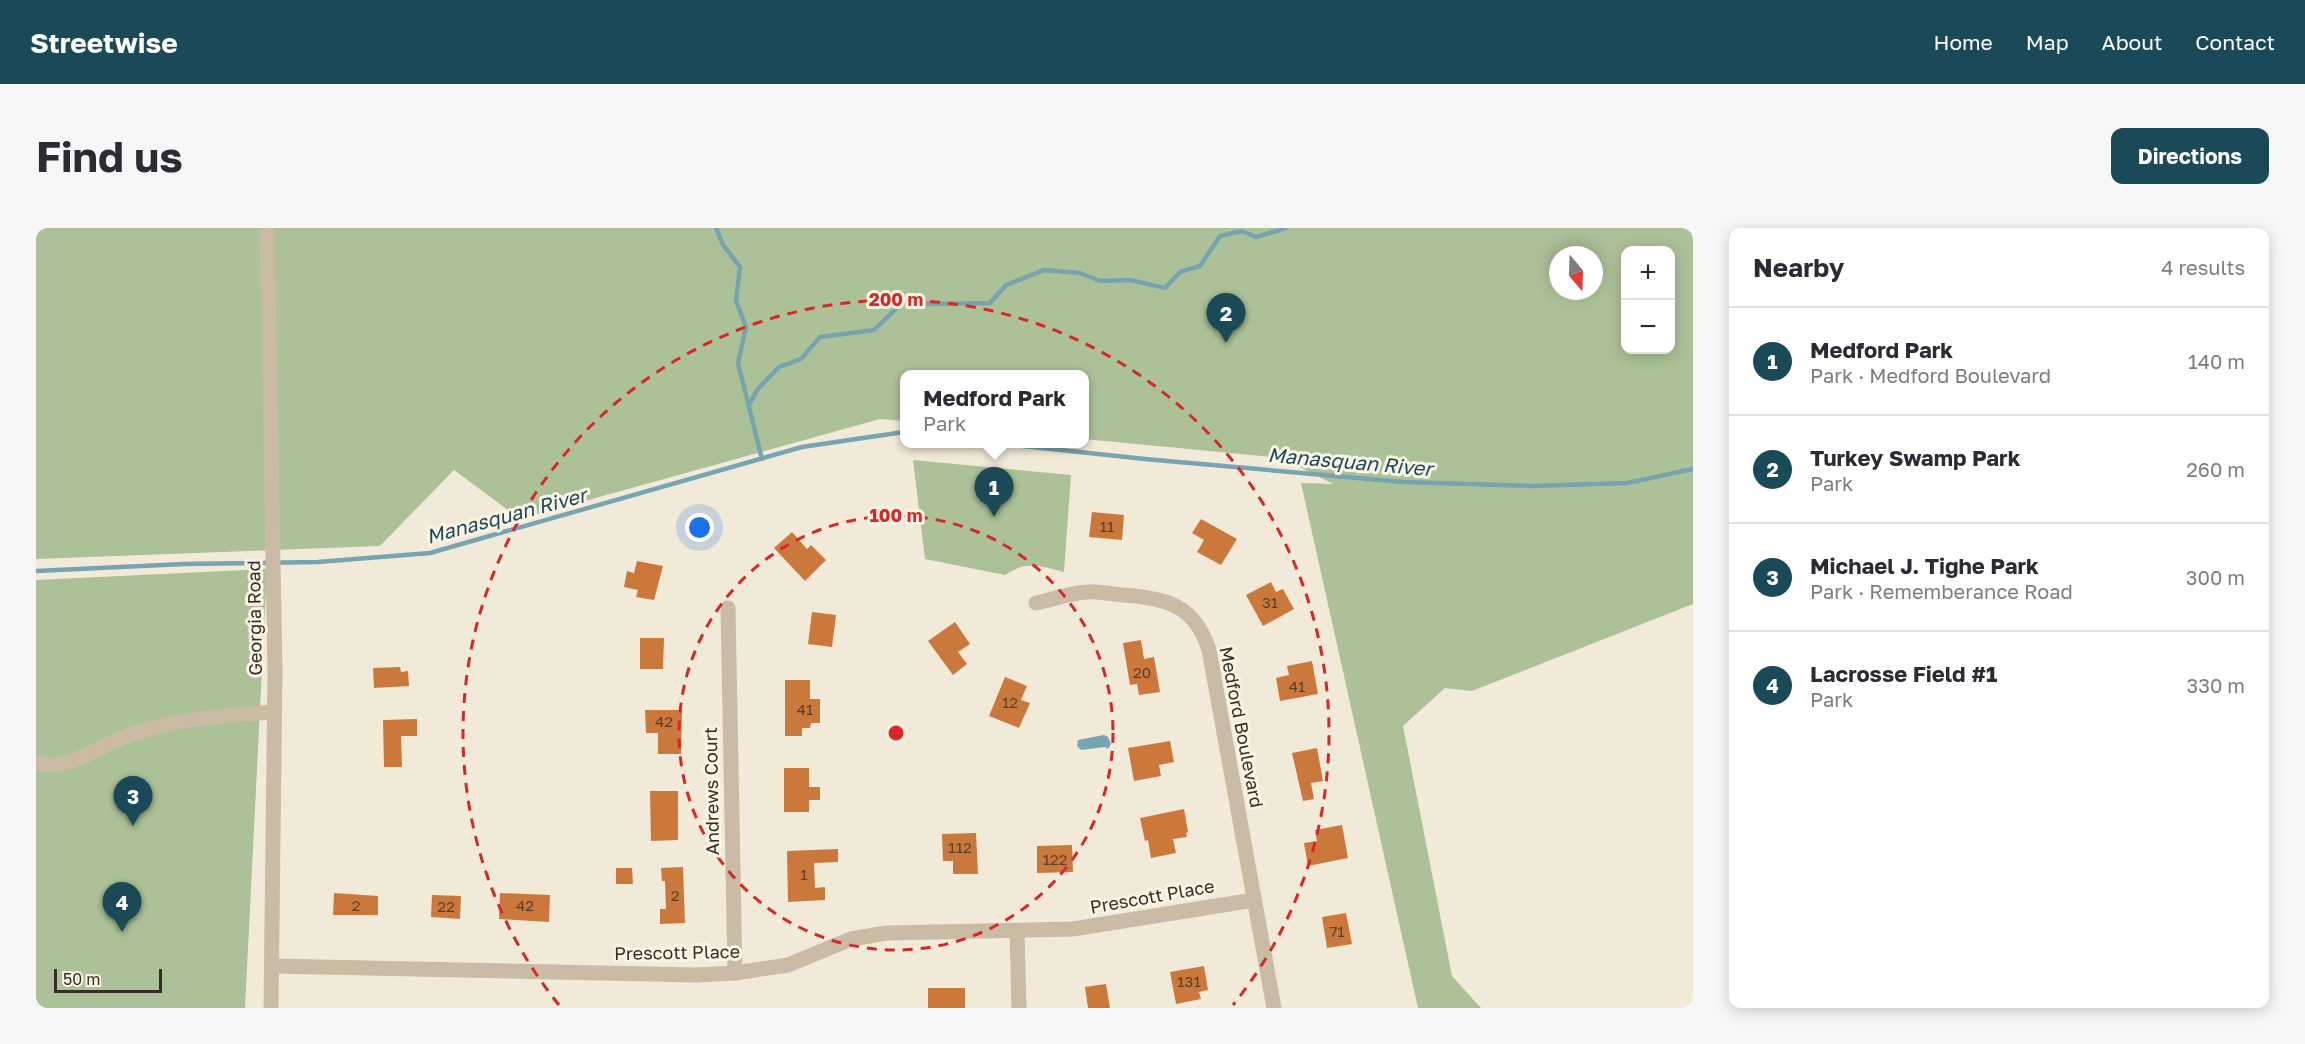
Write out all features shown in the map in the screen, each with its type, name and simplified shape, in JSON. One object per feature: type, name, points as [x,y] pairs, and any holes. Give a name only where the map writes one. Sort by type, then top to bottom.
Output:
[{"type":"street","name":"Georgia Road","points":[[267,228],[274,712],[271,1008]]},
{"type":"street","name":"Medford Boulevard","points":[[1036,603],[1085,592],[1160,599],[1174,604],[1194,619],[1204,636],[1209,650],[1274,1008]]},
{"type":"street","name":"Andrews Court","points":[[728,608],[735,973]]},
{"type":"street","points":[[36,762],[49,765],[67,762],[144,730],[179,721],[274,712]]},
{"type":"street","name":"Prescott Place","points":[[272,966],[696,975],[735,973],[788,965],[864,936],[886,933],[1090,928],[1254,900]]},
{"type":"street","points":[[1017,931],[1019,1008]]},
{"type":"green space","points":[[36,228],[1693,228],[1693,604],[1472,691],[1445,688],[1403,726],[1452,976],[1481,1008],[1418,1008],[1301,483],[1333,484],[1282,458],[1089,439],[1089,370],[900,370],[900,421],[880,419],[520,519],[454,470],[380,546],[36,559]]},
{"type":"green space","points":[[913,460],[1071,475],[1064,572],[1040,566],[1027,566],[1005,575],[925,559]]},
{"type":"green space","points":[[267,569],[245,1008],[36,1008],[36,580]]},
{"type":"water","points":[[1104,735],[1108,737],[1111,744],[1108,749],[1105,747],[1081,750],[1077,746],[1078,740]]},
{"type":"building","points":[[1092,512],[1124,515],[1122,540],[1089,537]]},
{"type":"building","points":[[1201,519],[1237,539],[1221,565],[1197,552],[1204,540],[1192,533]]},
{"type":"building","points":[[792,532],[807,549],[811,545],[826,560],[805,581],[774,548]]},
{"type":"building","points":[[637,561],[663,566],[654,600],[636,597],[638,590],[624,587],[627,571],[634,573]]},
{"type":"building","points":[[1271,582],[1276,592],[1283,589],[1294,609],[1263,626],[1246,595]]},
{"type":"building","points":[[812,612],[836,615],[832,647],[808,644]]},
{"type":"building","points":[[955,622],[970,644],[958,652],[967,664],[953,675],[928,641]]},
{"type":"building","points":[[640,638],[664,638],[663,669],[640,669]]},
{"type":"building","points":[[1141,640],[1144,659],[1154,657],[1160,692],[1139,695],[1137,684],[1130,685],[1123,643]]},
{"type":"building","points":[[1312,661],[1318,694],[1280,701],[1276,678],[1289,675],[1287,666]]},
{"type":"building","points":[[400,667],[401,672],[408,671],[409,686],[374,688],[373,668]]},
{"type":"building","points":[[1005,677],[1027,686],[1021,700],[1030,703],[1019,728],[989,716]]},
{"type":"building","points":[[785,680],[810,680],[810,699],[820,699],[820,723],[811,723],[810,728],[802,728],[802,736],[785,736]]},
{"type":"building","points":[[645,710],[682,710],[681,754],[658,754],[658,733],[646,733]]},
{"type":"building","points":[[417,719],[417,736],[401,736],[402,767],[384,767],[383,720]]},
{"type":"building","points":[[1170,741],[1174,762],[1159,765],[1161,776],[1134,781],[1128,748]]},
{"type":"building","points":[[1317,748],[1323,781],[1311,783],[1314,799],[1303,801],[1292,753]]},
{"type":"building","points":[[784,768],[809,768],[809,787],[820,787],[820,800],[809,800],[809,812],[784,812]]},
{"type":"building","points":[[650,791],[678,791],[678,840],[651,841]]},
{"type":"building","points":[[1184,809],[1187,837],[1173,839],[1176,853],[1151,858],[1148,840],[1145,841],[1140,818]]},
{"type":"building","points":[[1342,825],[1348,858],[1308,866],[1304,843],[1317,841],[1315,830]]},
{"type":"building","points":[[976,833],[978,874],[953,874],[953,861],[943,861],[942,834]]},
{"type":"building","points":[[1072,845],[1073,872],[1037,873],[1037,846]]},
{"type":"building","points":[[838,849],[838,862],[814,863],[815,888],[825,887],[825,900],[788,902],[787,851]]},
{"type":"building","points":[[683,867],[685,923],[660,924],[660,909],[666,909],[665,881],[662,881],[661,868]]},
{"type":"building","points":[[616,868],[632,868],[633,884],[616,884]]},
{"type":"building","points":[[334,893],[378,896],[378,915],[333,915]]},
{"type":"building","points":[[500,893],[550,895],[549,922],[499,919]]},
{"type":"building","points":[[432,895],[461,896],[460,919],[431,917]]},
{"type":"building","points":[[1346,913],[1352,944],[1327,948],[1322,917]]},
{"type":"building","points":[[1204,966],[1208,990],[1199,992],[1201,999],[1176,1004],[1170,972]]},
{"type":"building","points":[[1106,984],[1110,1008],[1088,1008],[1085,987]]},
{"type":"building","points":[[928,988],[965,988],[965,1008],[928,1008]]},
{"type":"waterway","points":[[716,228],[723,245],[740,267],[736,301],[746,327],[738,363],[762,459]]},
{"type":"waterway","points":[[749,405],[757,390],[779,367],[801,359],[820,337],[874,330],[904,301],[931,304],[990,303],[1006,285],[1044,270],[1080,273],[1100,281],[1130,280],[1165,288],[1180,272],[1200,266],[1220,236],[1242,231],[1256,237],[1286,228]]},
{"type":"waterway","name":"Manasquan River","points":[[36,571],[184,564],[318,562],[430,553],[802,447],[900,433]]},
{"type":"waterway","name":"Manasquan River","points":[[1042,448],[1403,482],[1532,486],[1627,483],[1693,469]]},
{"type":"place","name":"Turkey Swamp Park","points":[[1226,343]]},
{"type":"place","name":"Medford Park","points":[[994,517]]},
{"type":"place","name":"Michael J. Tighe Park","points":[[133,826]]},
{"type":"place","name":"Lacrosse Field #1","points":[[122,932]]}]
